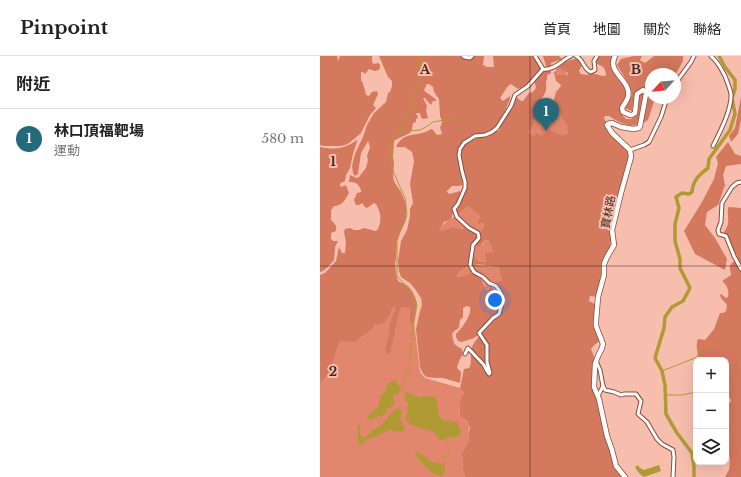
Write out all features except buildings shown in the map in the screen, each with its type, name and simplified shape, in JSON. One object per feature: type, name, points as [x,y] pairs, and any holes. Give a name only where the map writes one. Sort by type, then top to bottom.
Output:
[{"type":"main road","points":[[615,56],[613,66],[615,72],[626,84],[629,91],[628,98],[622,108],[623,112],[630,115],[635,113],[637,94],[643,90],[646,93],[639,128],[633,129],[621,127],[612,123],[607,125],[612,133],[630,150]]},
{"type":"main road","name":"寶林路","points":[[625,477],[616,466],[607,436],[598,396],[594,387],[594,373],[596,360],[603,344],[596,326],[598,297],[604,275],[604,264],[614,245],[612,230],[631,157],[630,150]]},
{"type":"street","points":[[463,56],[467,58],[472,56]]},
{"type":"street","points":[[535,56],[543,69]]},
{"type":"street","points":[[543,69],[550,69],[571,56]]},
{"type":"street","points":[[576,56],[582,60],[586,70],[591,72],[595,70],[594,61],[597,56]]},
{"type":"street","points":[[681,76],[694,56]]},
{"type":"street","points":[[711,56],[719,64],[731,94],[730,104],[723,127],[713,146]]},
{"type":"street","points":[[465,354],[468,348],[484,365],[486,371],[490,374],[487,362],[487,345],[479,333],[493,318],[499,314],[503,301],[502,295],[496,286],[489,283],[483,277],[474,272],[470,265],[473,244],[479,238],[478,233],[469,228],[457,217],[454,209],[458,204],[465,188],[459,155],[460,149],[475,136],[485,135],[497,128],[511,106],[515,95],[528,86],[543,69]]},
{"type":"street","points":[[630,150],[649,142],[661,117],[665,104]]},
{"type":"street","points":[[741,182],[736,183],[732,187],[722,203],[721,222],[718,230],[719,234],[726,236],[741,269]]},
{"type":"street","points":[[596,360],[605,390],[621,395],[636,394],[641,400],[638,414],[647,422],[657,439],[662,444],[673,450],[673,477]]},
{"type":"street","points":[[598,396],[603,386]]},
{"type":"shaded area","points":[[320,56],[337,56],[338,61],[340,56],[372,56],[372,62],[380,65],[379,70],[375,71],[369,69],[365,74],[361,72],[361,81],[366,95],[369,96],[372,92],[377,91],[378,94],[373,105],[376,108],[370,115],[361,133],[345,145],[320,145]]},
{"type":"shaded area","points":[[379,56],[462,56],[468,59],[474,56],[484,56],[483,65],[487,67],[494,67],[493,56],[535,56],[541,68],[525,87],[518,89],[511,84],[508,86],[500,98],[503,101],[510,96],[510,100],[495,129],[467,139],[459,146],[459,167],[463,185],[452,186],[447,191],[449,194],[460,191],[460,195],[451,219],[444,222],[439,231],[450,228],[467,228],[475,233],[478,238],[470,252],[468,266],[459,272],[457,277],[472,273],[482,280],[486,290],[488,290],[491,286],[497,292],[501,303],[499,310],[477,336],[462,342],[458,341],[456,334],[470,314],[470,307],[467,306],[463,308],[463,317],[460,320],[459,328],[452,334],[454,343],[462,349],[463,354],[457,368],[461,372],[460,383],[443,378],[426,377],[422,372],[420,367],[416,329],[422,305],[421,298],[410,283],[401,277],[399,271],[398,261],[401,241],[407,230],[410,209],[413,203],[410,184],[414,162],[412,152],[405,147],[396,147],[403,138],[426,132],[431,129],[437,135],[442,134],[440,127],[442,121],[440,116],[439,99],[434,92],[433,87],[427,84],[424,90],[436,100],[433,101],[431,105],[425,98],[423,98],[427,106],[426,111],[428,118],[423,119],[420,113],[416,113],[418,118],[416,119],[416,122],[413,123],[410,133],[395,140],[393,156],[393,178],[406,204],[406,220],[397,242],[395,263],[396,274],[398,281],[408,286],[415,297],[417,303],[413,323],[410,324],[410,308],[400,308],[390,353],[387,353],[385,349],[389,335],[390,322],[396,309],[393,307],[386,321],[375,325],[372,330],[358,340],[352,342],[339,342],[329,373],[320,383],[320,275],[325,273],[336,261],[339,247],[342,253],[345,253],[345,229],[350,228],[359,230],[364,228],[376,231],[380,222],[380,213],[376,204],[374,203],[367,208],[362,203],[356,205],[354,200],[357,193],[361,192],[361,190],[356,183],[349,182],[350,175],[357,178],[366,168],[368,160],[367,156],[370,147],[368,141],[361,153],[358,174],[355,176],[352,166],[355,154],[367,125],[374,113],[386,102],[388,93],[390,92],[392,86],[392,81],[388,77]]},
{"type":"shaded area","points":[[543,56],[559,56],[562,59],[551,63],[551,67],[547,69]]},
{"type":"shaded area","points":[[597,56],[612,56],[612,70],[626,89],[628,95],[620,107],[621,113],[626,119],[632,119],[635,117],[638,109],[639,95],[641,91],[644,93],[638,124],[627,125],[609,116],[605,116],[604,118],[631,153],[610,247],[602,266],[598,297],[590,296],[589,301],[597,305],[597,325],[601,338],[591,349],[595,359],[595,386],[614,460],[624,477],[465,477],[462,453],[469,440],[468,435],[470,428],[467,421],[460,416],[460,402],[464,393],[460,388],[464,369],[469,368],[470,366],[472,347],[479,336],[499,314],[503,303],[494,283],[502,280],[498,267],[477,264],[474,268],[472,266],[473,255],[479,262],[484,262],[486,261],[485,253],[493,251],[489,241],[485,240],[480,246],[477,246],[476,244],[481,239],[479,233],[483,230],[484,226],[482,223],[480,224],[477,222],[480,216],[467,207],[458,216],[456,216],[456,208],[465,189],[460,150],[468,141],[494,131],[499,131],[499,126],[515,96],[523,101],[529,93],[533,92],[536,88],[534,79],[542,70],[550,70],[551,72],[547,75],[546,92],[539,103],[542,104],[542,108],[533,121],[533,126],[528,131],[530,135],[533,136],[537,133],[541,136],[549,130],[560,135],[568,134],[568,127],[558,111],[554,100],[556,92],[561,86],[556,81],[554,72],[556,71],[556,75],[567,75],[567,72],[560,68],[560,66],[570,60],[577,59],[581,62],[579,71],[581,74],[605,76],[606,74],[602,66],[597,64]]},
{"type":"shaded area","points":[[642,56],[640,60],[645,63],[654,56],[683,56],[683,61],[679,68],[645,68],[645,88],[639,92],[634,100],[632,111],[624,108],[632,95],[630,86],[617,65],[621,59]]},
{"type":"shaded area","points":[[566,64],[567,81],[556,75],[556,66]]},
{"type":"shaded area","points":[[741,97],[741,120],[738,134],[731,142],[729,136],[735,128]]},
{"type":"shaded area","points":[[553,100],[556,109],[575,135],[533,142],[521,127],[541,103],[548,105]]},
{"type":"shaded area","points":[[647,104],[653,104],[648,120],[643,123]]},
{"type":"shaded area","points":[[357,140],[350,168],[346,175],[345,181],[340,185],[341,187],[346,185],[349,193],[343,202],[334,206],[331,210],[331,220],[335,225],[336,231],[331,233],[331,239],[333,241],[338,241],[335,247],[334,260],[326,269],[320,272],[320,147],[339,148]]},
{"type":"shaded area","points":[[728,142],[735,154],[741,156],[741,164],[726,166],[723,175],[725,185],[718,205],[707,212],[705,225],[715,238],[727,259],[725,270],[695,254],[684,231],[714,179],[718,163],[716,157]]},
{"type":"shaded area","points":[[469,207],[480,216],[477,221],[484,225],[484,229],[480,236],[481,239],[476,243],[482,245],[485,240],[490,242],[493,250],[491,252],[487,252],[485,256],[486,261],[484,262],[479,262],[474,255],[476,264],[498,267],[502,280],[494,283],[487,290],[482,280],[473,275],[457,278],[459,272],[467,268],[470,263],[472,249],[466,229],[462,231],[451,228],[439,231],[447,221],[458,216],[463,209]]},
{"type":"shaded area","points":[[728,208],[741,208],[741,477],[725,477],[729,470],[730,461],[729,403],[731,402],[729,397],[729,357],[698,357],[697,346],[698,339],[706,339],[714,329],[720,313],[726,311],[727,305],[720,295],[721,294],[726,298],[728,297],[728,291],[726,285],[722,281],[731,275],[730,266],[733,262],[738,260],[736,253],[727,240],[724,232],[728,223]]},
{"type":"shaded area","points":[[417,303],[414,322],[420,372],[425,378],[460,388],[464,393],[459,411],[460,416],[465,419],[469,425],[469,440],[462,453],[465,477],[320,477],[320,381],[339,341],[370,329],[379,323],[393,307]]},
{"type":"shaded area","points":[[396,380],[400,390],[399,394],[393,395],[395,402],[382,416],[374,417],[371,420],[367,419],[367,417],[378,407],[381,396],[386,390],[387,385]]},
{"type":"shaded area","points":[[406,392],[419,397],[435,397],[439,416],[444,420],[456,423],[460,428],[461,434],[456,437],[441,440],[434,432],[419,428],[406,420],[408,405],[404,396]]},
{"type":"shaded area","points":[[400,408],[402,411],[400,420],[405,427],[404,430],[400,432],[390,430],[359,445],[357,432],[358,425],[360,425],[360,435],[363,438],[380,426],[394,411]]},
{"type":"shaded area","points":[[417,452],[432,462],[444,465],[445,468],[443,475],[437,475],[430,471],[415,455]]},
{"type":"shaded area","points":[[638,465],[644,470],[659,465],[661,471],[644,477],[635,467]]},
{"type":"waterway","points":[[411,339],[417,305],[408,288],[397,276],[397,239],[407,215],[405,198],[392,169],[390,143],[393,137],[398,134],[416,90],[421,69],[420,56]]},
{"type":"waterway","points":[[694,477],[692,453],[677,433],[666,414],[665,385],[662,371],[655,358],[664,328],[665,317],[672,307],[683,301],[690,288],[680,268],[680,259],[675,241],[675,224],[679,208],[676,197],[682,193],[689,194],[692,192],[695,181],[708,168],[709,159],[730,130],[735,114],[732,98],[735,89],[735,80],[719,56]]},
{"type":"waterway","points":[[399,133],[420,130],[433,122],[461,117]]},
{"type":"waterway","points":[[662,371],[695,358],[715,339]]},
{"type":"waterway","points":[[410,362],[411,343]]},
{"type":"waterway","points":[[406,376],[410,366]]},
{"type":"waterway","points":[[729,381],[741,375]]},
{"type":"waterway","points":[[401,386],[405,378]]},
{"type":"waterway","points":[[400,388],[399,390],[401,391]]},
{"type":"waterway","points":[[665,395],[682,395],[693,393]]},
{"type":"waterway","points":[[445,439],[448,444]]},
{"type":"waterway","points":[[448,452],[450,448],[449,446]]},
{"type":"waterway","points":[[446,458],[447,454]]},
{"type":"waterway","points":[[443,466],[445,461]]},
{"type":"place","name":"林口頂福靶場","points":[[546,131]]}]
